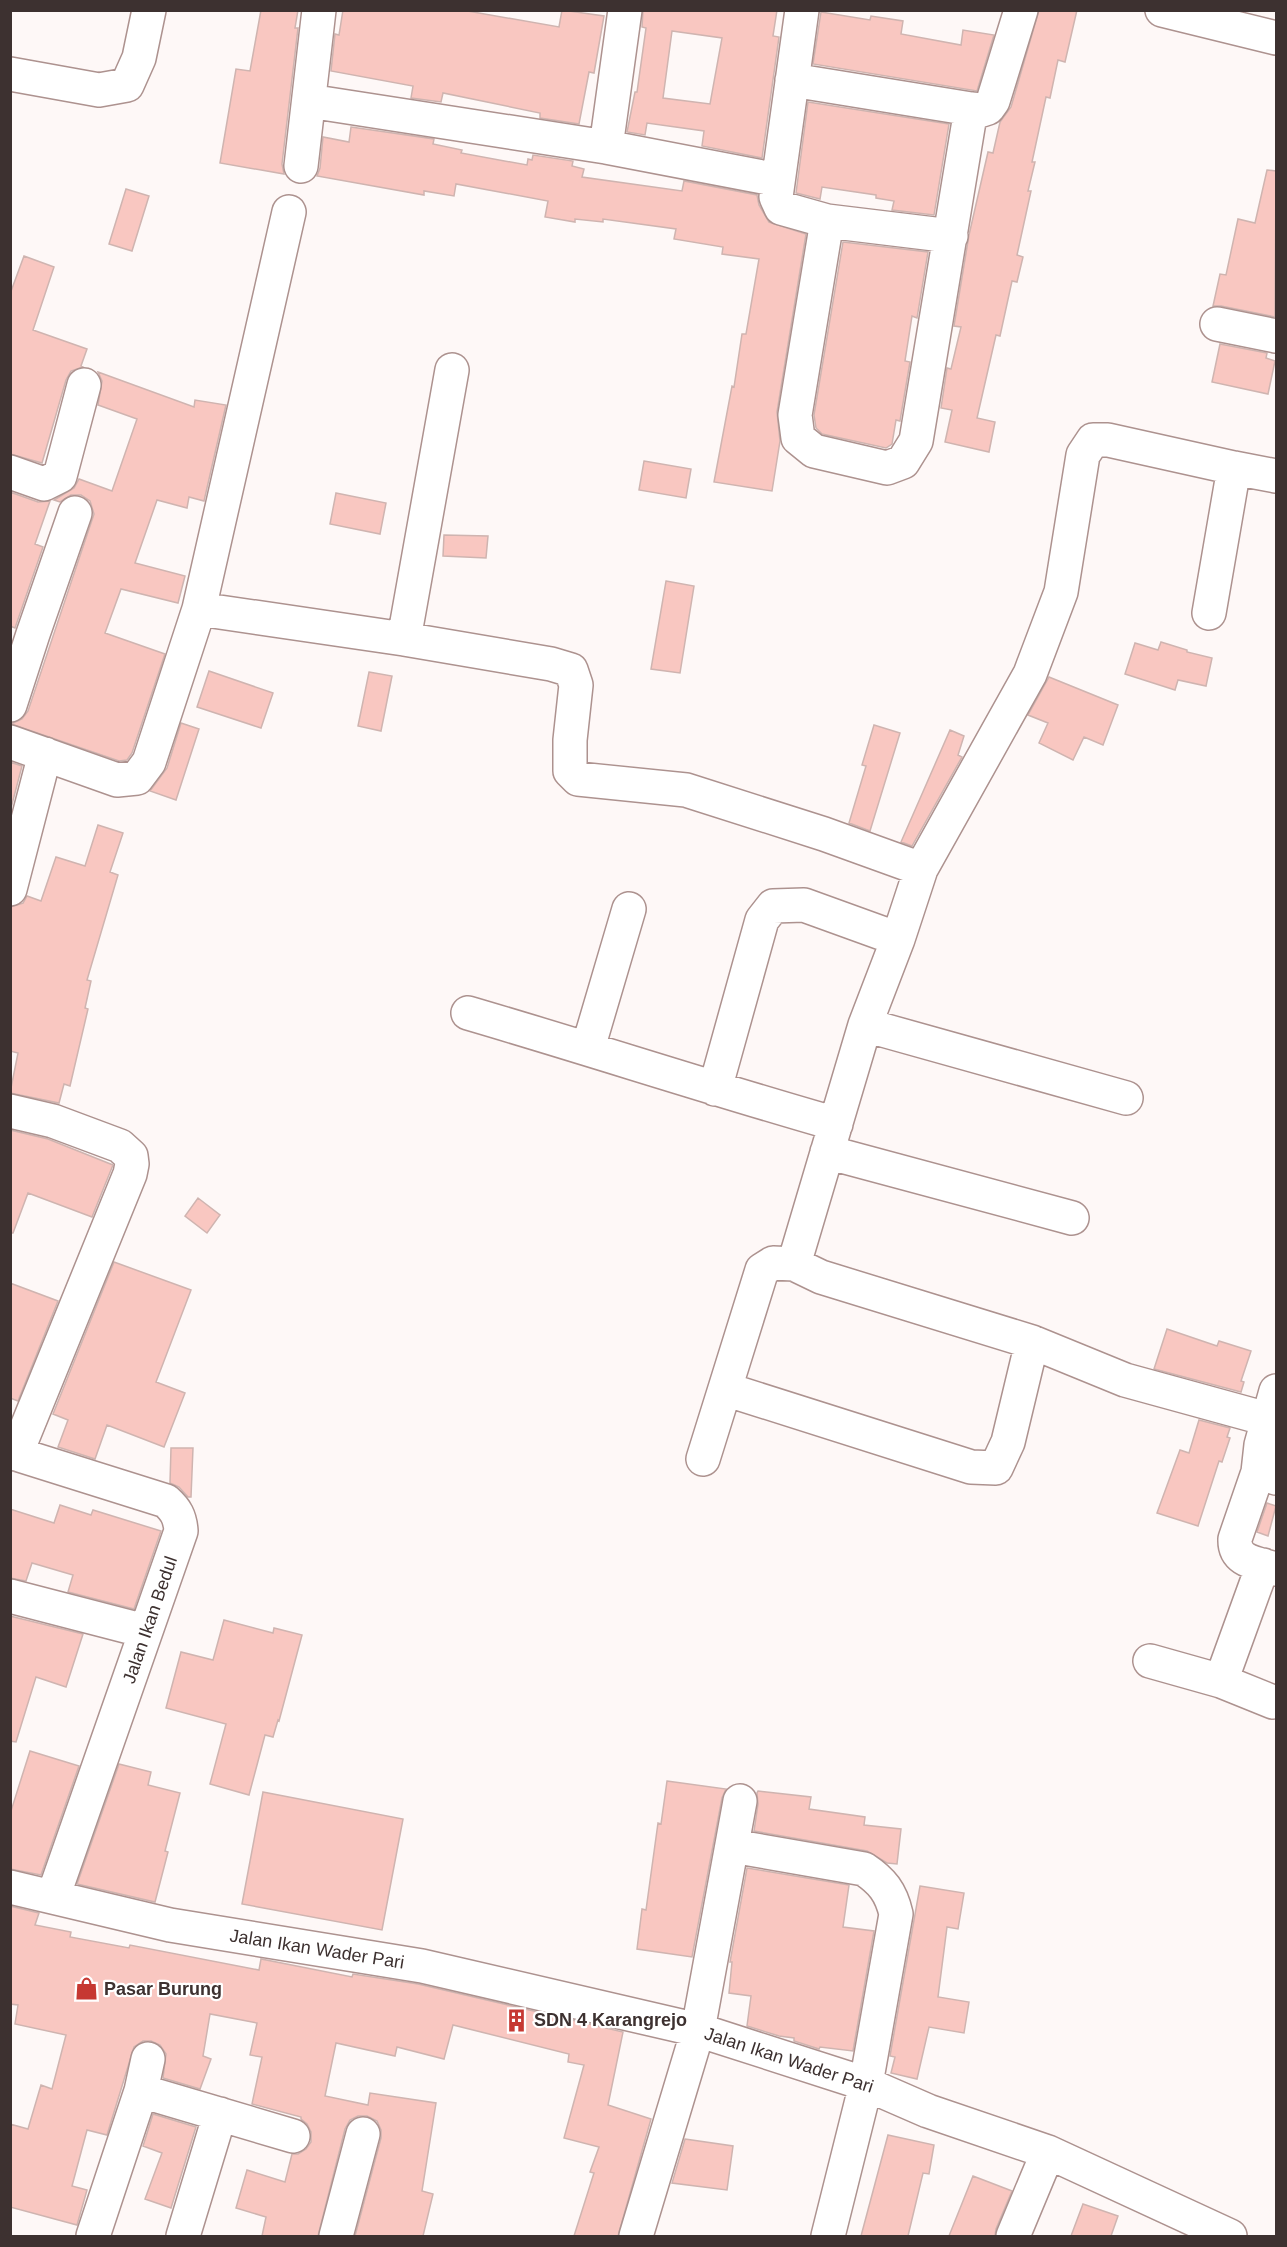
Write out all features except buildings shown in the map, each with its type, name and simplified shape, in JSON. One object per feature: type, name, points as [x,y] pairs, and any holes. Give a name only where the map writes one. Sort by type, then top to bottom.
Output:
[{"type":"street","points":[[10,74],[99,90],[127,85],[139,58],[149,10]]},
{"type":"street","points":[[301,165],[319,10]]},
{"type":"street","points":[[606,147],[625,10]]},
{"type":"street","points":[[802,10],[776,197],[781,208],[827,221],[951,236]]},
{"type":"street","points":[[792,80],[982,110],[988,108],[993,101],[1022,10]]},
{"type":"street","points":[[1164,11],[1276,38]]},
{"type":"street","points":[[309,101],[606,147],[778,180]]},
{"type":"street","points":[[827,221],[795,414],[798,438],[814,451],[887,468],[903,462],[916,441],[971,109]]},
{"type":"street","points":[[10,742],[117,780],[136,778],[149,762],[199,609],[289,212]]},
{"type":"street","points":[[1217,324],[1276,336]]},
{"type":"street","points":[[404,639],[452,370]]},
{"type":"street","points":[[10,472],[44,484],[60,476],[84,385]]},
{"type":"street","points":[[794,1264],[865,1025],[898,939],[921,869],[1030,674],[1061,592],[1083,456],[1093,440],[1108,440],[1276,475]]},
{"type":"street","points":[[1209,613],[1234,468]]},
{"type":"street","points":[[10,705],[75,513]]},
{"type":"street","points":[[199,609],[404,639],[571,669],[576,685],[570,740],[570,771],[578,779],[686,790],[824,834],[921,869]]},
{"type":"street","points":[[10,889],[45,754]]},
{"type":"street","points":[[715,1089],[762,920],[772,906],[804,905],[898,939]]},
{"type":"street","points":[[588,1048],[629,909]]},
{"type":"street","points":[[468,1013],[588,1048],[715,1089],[831,1138],[1072,1218]]},
{"type":"street","points":[[865,1025],[1126,1098]]},
{"type":"street","points":[[10,1112],[53,1121],[120,1146],[126,1150],[132,1164],[130,1174],[13,1453]]},
{"type":"street","points":[[703,1459],[762,1270],[773,1263],[794,1264],[821,1277],[1032,1342],[1125,1380],[1272,1405],[1261,1445],[1267,1475],[1235,1539],[1236,1553],[1270,1567],[1221,1681]]},
{"type":"street","points":[[725,1389],[971,1467],[996,1468],[1008,1442],[1032,1342]]},
{"type":"street","name":"Jalan Ikan Bedul","points":[[13,1453],[166,1501],[180,1519],[181,1531],[53,1897]]},
{"type":"street","points":[[10,1596],[146,1631]]},
{"type":"street","points":[[1150,1661],[1221,1681],[1273,1702]]},
{"type":"street","points":[[636,2236],[698,2030],[740,1801]]},
{"type":"street","points":[[732,1846],[864,1869],[877,1877],[887,1888],[893,1901],[896,1914],[866,2084],[828,2236]]},
{"type":"street","name":"Jalan Ikan Wader Pari","points":[[10,1887],[170,1925],[422,1966],[698,2030],[866,2084],[928,2111],[1048,2152],[1211,2232]]},
{"type":"street","points":[[93,2236],[141,2091],[148,2059]]},
{"type":"street","points":[[141,2091],[293,2136]]},
{"type":"street","points":[[183,2236],[220,2114]]},
{"type":"street","points":[[336,2236],[363,2134]]},
{"type":"street","points":[[1012,2236],[1048,2152]]},
{"type":"place","name":"Pasar Burung","points":[[86,1989]]},
{"type":"place","name":"SDN 4 Karangrejo","points":[[516,2020]]}]
